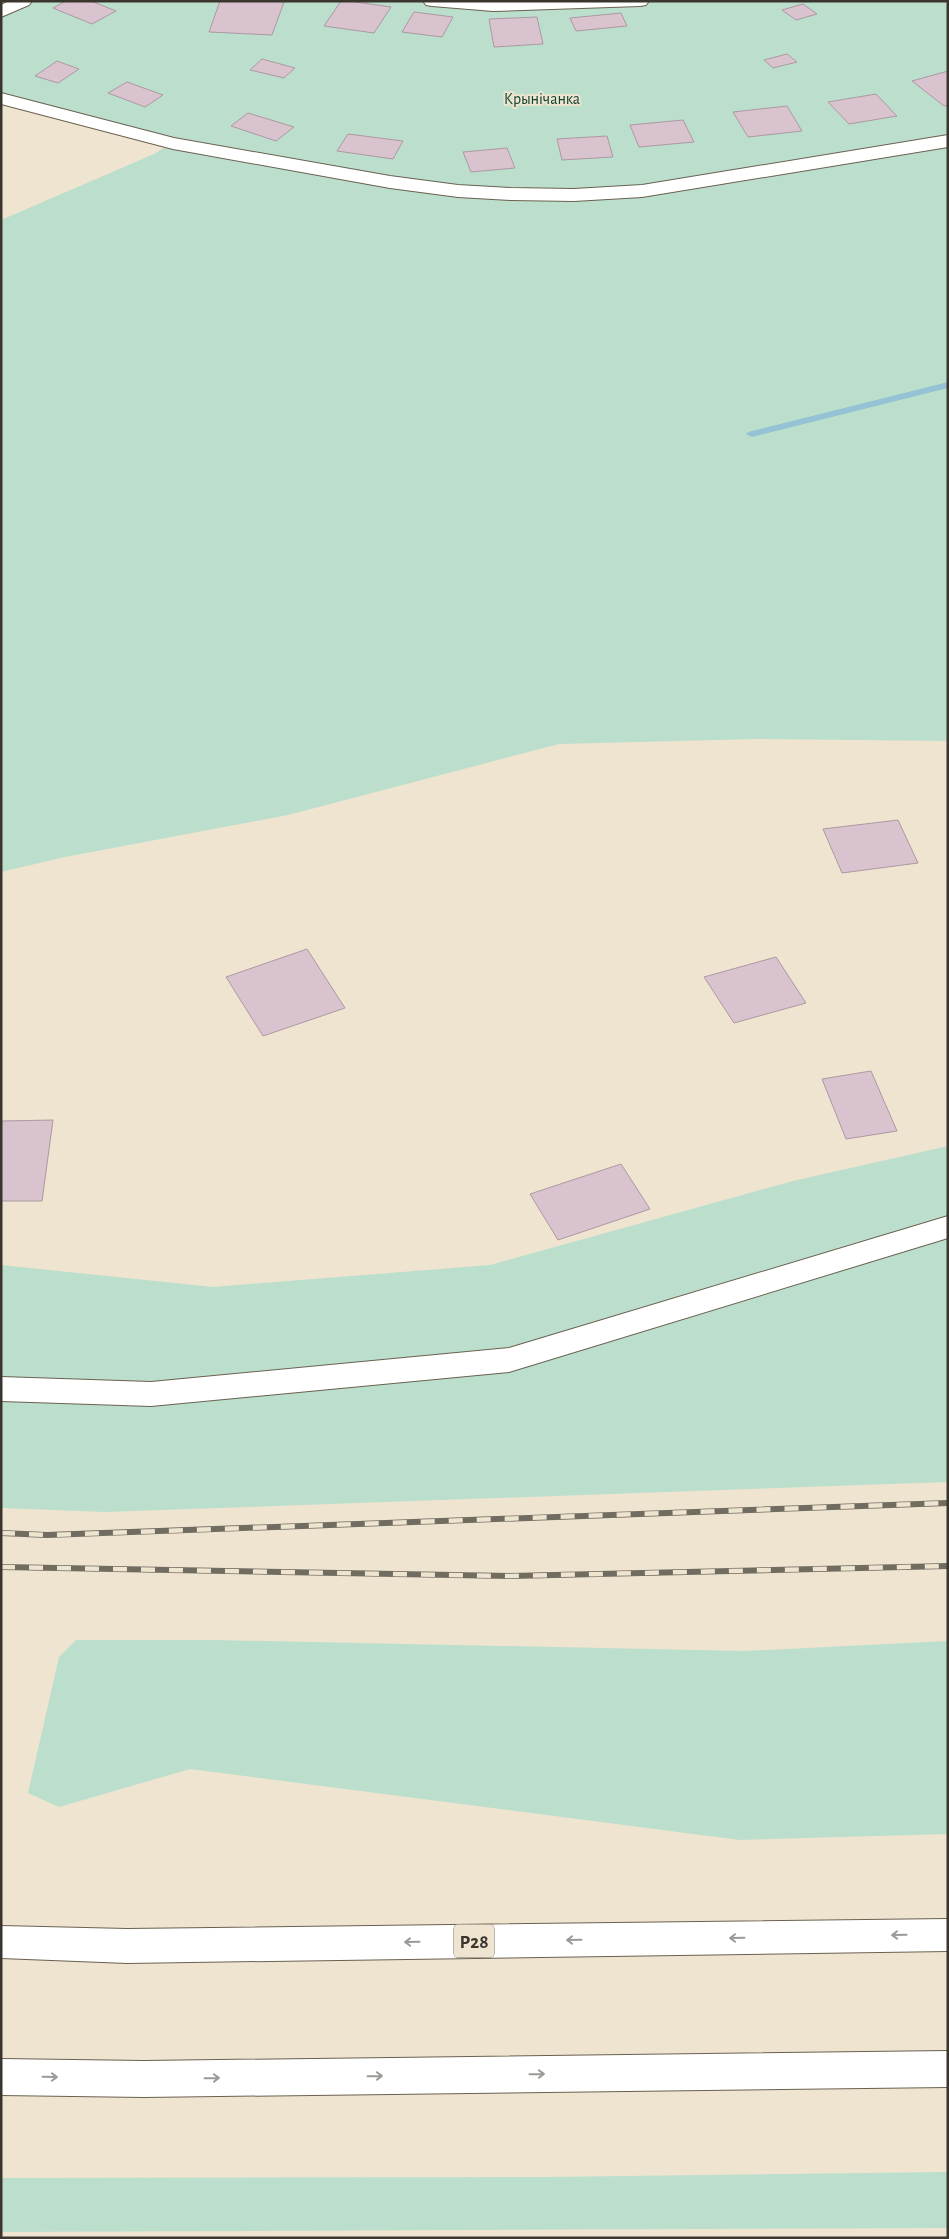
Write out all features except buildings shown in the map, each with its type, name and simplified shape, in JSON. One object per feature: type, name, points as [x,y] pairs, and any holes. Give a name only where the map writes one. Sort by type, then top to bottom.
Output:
[{"type":"main road","points":[[1,12],[23,1]]},
{"type":"main road","points":[[432,1],[493,6],[640,1]]},
{"type":"main road","points":[[1,98],[173,143],[390,182],[458,191],[511,194],[574,195],[642,191],[948,141]]},
{"type":"main road","points":[[1,1389],[151,1394],[509,1360],[948,1228]]},
{"type":"main road","name":"Р28","points":[[1,1942],[127,1946],[948,1935]]},
{"type":"main road","points":[[1,2077],[144,2079],[948,2069]]},
{"type":"green space","name":"Крынічанка","points":[[11,1],[948,1],[948,741],[757,739],[559,744],[288,815],[65,857],[1,872],[1,220],[154,154],[172,143],[1,98],[1,6]]},
{"type":"green space","points":[[948,1146],[948,1482],[105,1512],[1,1508],[1,1265],[213,1287],[490,1265],[793,1181]]},
{"type":"green space","points":[[76,1640],[213,1640],[745,1651],[948,1641],[948,1834],[740,1840],[190,1769],[59,1807],[28,1793],[59,1657]]},
{"type":"green space","points":[[948,2172],[948,2228],[1,2232],[1,2178],[547,2177]]},
{"type":"waterway","points":[[752,434],[948,385]]},
{"type":"railway","points":[[1,1533],[47,1535],[948,1503]]},
{"type":"railway","points":[[1,1567],[510,1576],[948,1566]]}]
